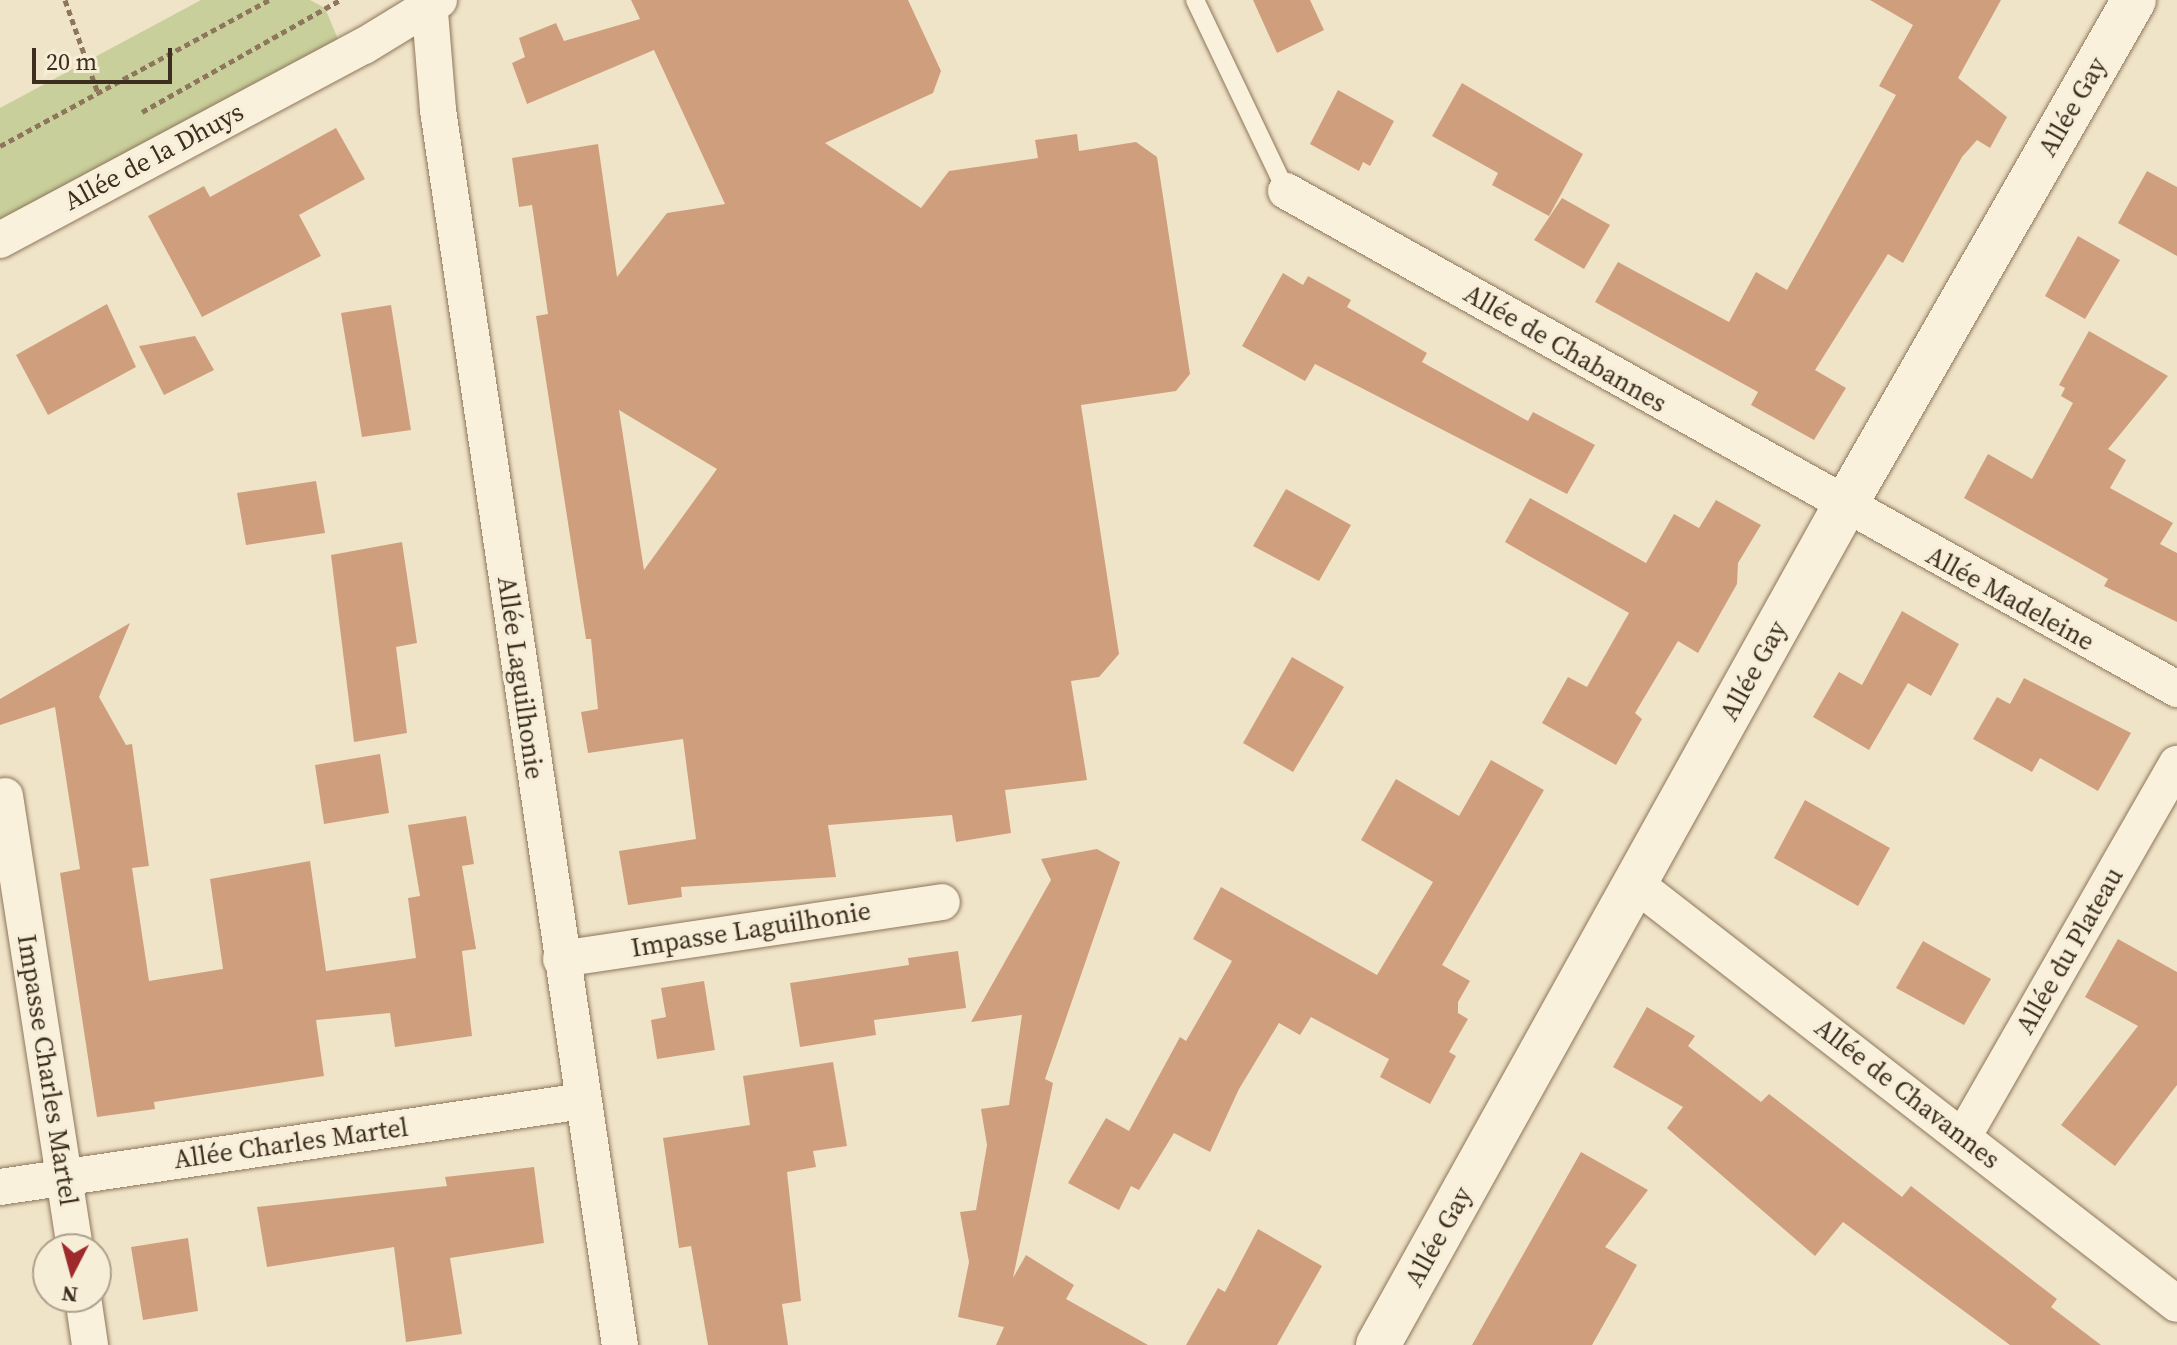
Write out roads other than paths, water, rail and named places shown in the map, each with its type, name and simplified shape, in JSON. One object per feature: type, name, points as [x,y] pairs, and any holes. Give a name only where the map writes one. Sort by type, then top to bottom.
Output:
[{"type":"street","name":"Allée Gay","points":[[1378,1345],[1637,885],[1844,507],[2134,0]]},
{"type":"street","name":"Allée de la Dhuys","points":[[0,240],[431,3]]},
{"type":"street","name":"Allée Laguilhonie","points":[[431,3],[561,959],[620,1345]]},
{"type":"street","name":"Allée de Chabannes","points":[[1286,191],[1844,507]]},
{"type":"street","name":"Allée Madeleine","points":[[1844,507],[2177,689]]},
{"type":"street","name":"Allée du Plateau","points":[[1963,1137],[2177,764]]},
{"type":"street","name":"Impasse Charles Martel","points":[[5,796],[73,1233]]},
{"type":"street","name":"Allée de Chavannes","points":[[1637,885],[2177,1304]]},
{"type":"street","name":"Impasse Laguilhonie","points":[[561,959],[942,902]]},
{"type":"street","name":"Allée Charles Martel","points":[[0,1187],[583,1101]]},
{"type":"street","points":[[85,1313],[90,1345]]},
{"type":"lane","points":[[1195,0],[1286,191]]}]
